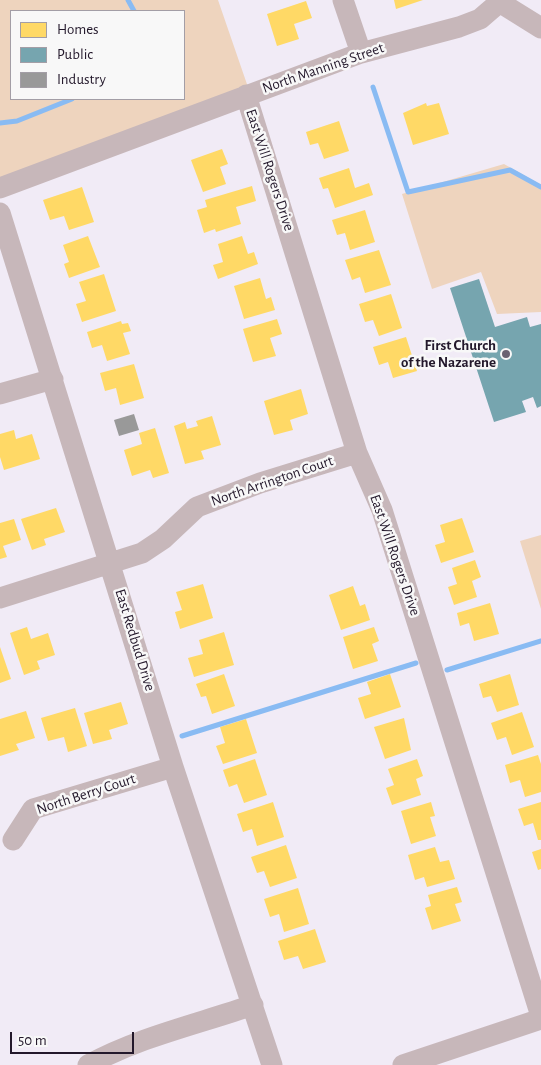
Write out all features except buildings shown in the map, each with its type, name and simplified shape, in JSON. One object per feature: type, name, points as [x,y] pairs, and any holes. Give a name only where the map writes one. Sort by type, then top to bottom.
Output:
[{"type":"street","points":[[343,0],[361,53]]},
{"type":"street","points":[[502,1],[541,28]]},
{"type":"street","name":"North Manning Street","points":[[0,188],[361,53],[459,26],[480,18],[502,1]]},
{"type":"street","name":"East Will Rogers Drive","points":[[246,95],[357,453],[382,510],[541,1016]]},
{"type":"street","name":"East Redbud Drive","points":[[0,213],[174,767],[272,1065]]},
{"type":"street","points":[[0,394],[53,379]]},
{"type":"street","name":"North Arrington Court","points":[[0,598],[142,554],[163,539],[197,507],[260,483],[357,453]]},
{"type":"street","name":"North Berry Court","points":[[13,840],[33,810],[174,767]]},
{"type":"street","points":[[88,1065],[104,1056],[140,1042],[253,1005]]},
{"type":"street","points":[[403,1065],[541,1020]]},
{"type":"shaded area","points":[[0,0],[218,0],[250,93],[0,179]]},
{"type":"shaded area","points":[[504,164],[541,185],[541,312],[497,314],[481,272],[432,289],[402,194]]},
{"type":"shaded area","points":[[541,535],[541,609],[520,541]]},
{"type":"waterway","points":[[128,0],[133,10]]},
{"type":"waterway","points":[[373,87],[408,192],[510,170],[541,187]]},
{"type":"waterway","points":[[0,123],[17,121],[70,100]]},
{"type":"waterway","points":[[447,670],[541,641]]},
{"type":"waterway","points":[[182,736],[416,663]]},
{"type":"place","name":"First Church of the Nazarene","points":[[506,354]]}]
